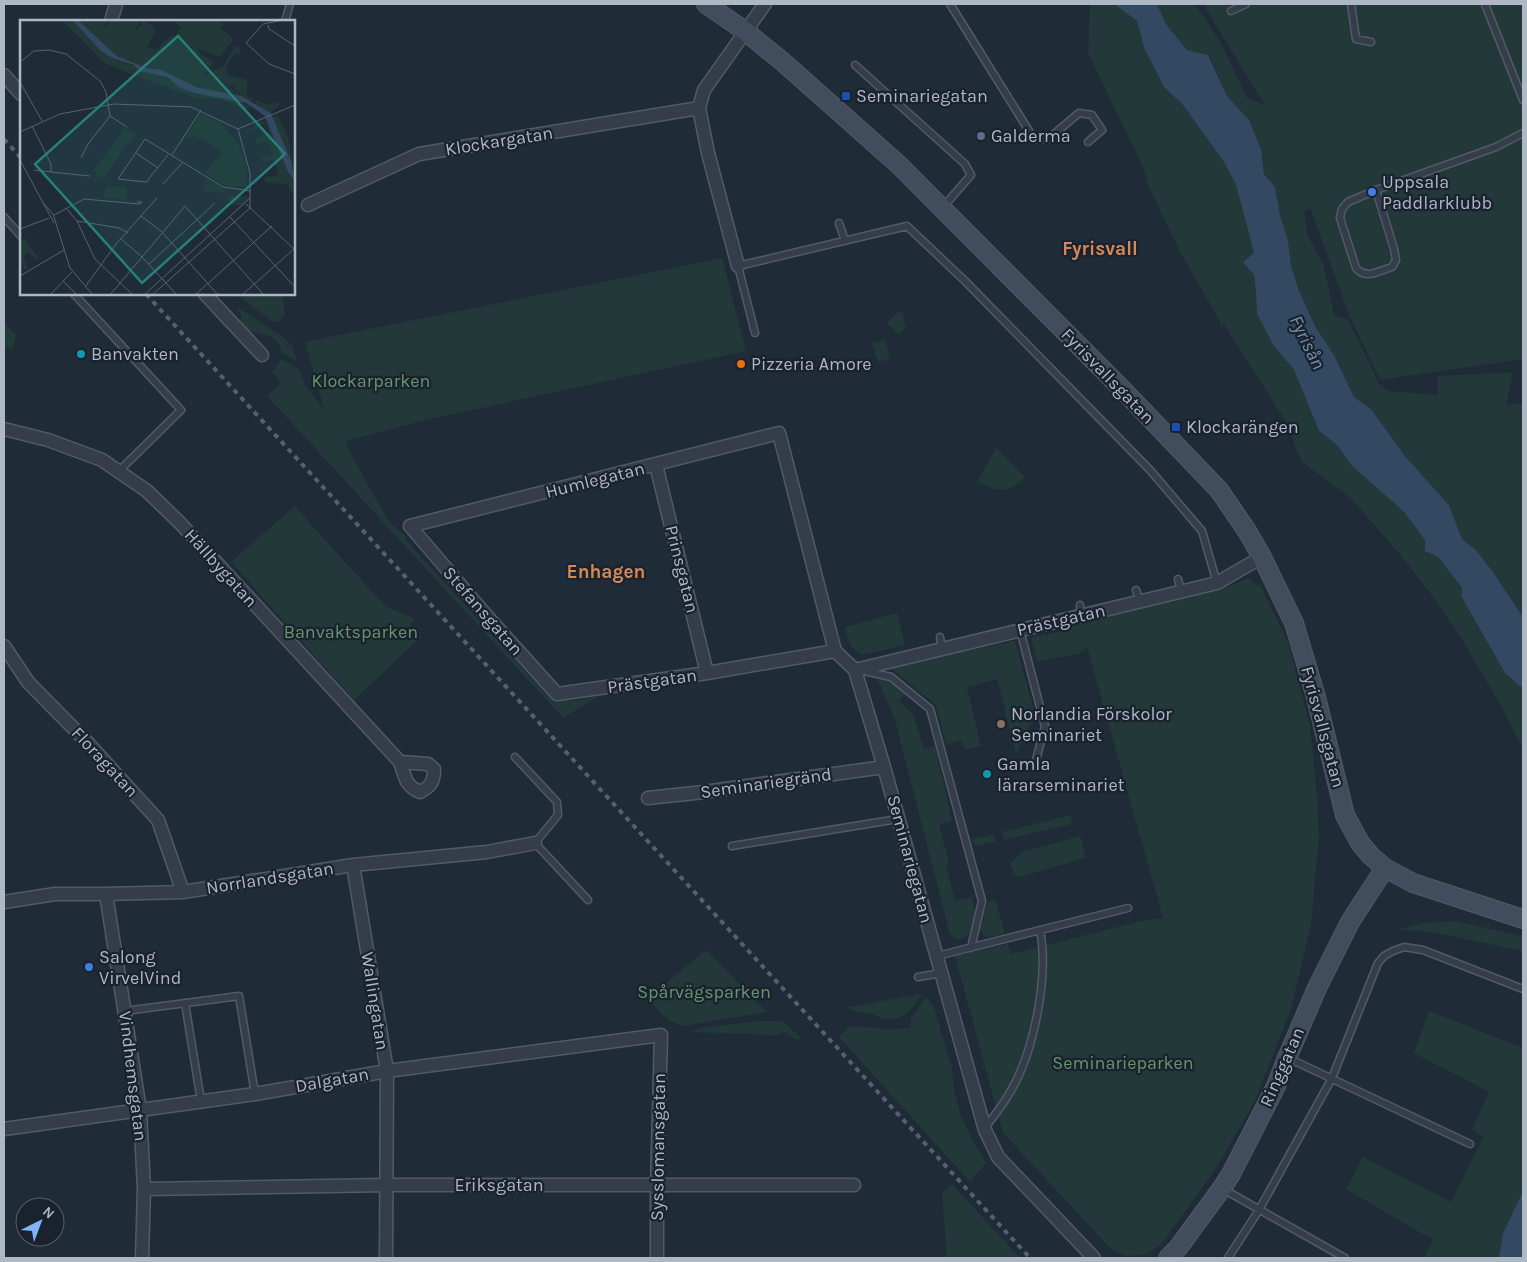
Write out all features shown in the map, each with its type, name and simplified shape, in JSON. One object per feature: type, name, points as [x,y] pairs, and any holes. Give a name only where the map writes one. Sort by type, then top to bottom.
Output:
[{"type":"street","points":[[111,20],[116,4]]},
{"type":"street","name":"Fyrisvallsgatan","points":[[706,4],[745,31],[783,62],[900,165],[1123,390],[1219,490],[1262,557],[1294,623],[1316,698],[1345,815],[1360,844],[1385,868],[1413,883],[1523,919]]},
{"type":"street","points":[[738,266],[708,153],[699,108],[704,90],[765,4]]},
{"type":"street","points":[[4,75],[20,93]]},
{"type":"street","name":"Klockargatan","points":[[308,205],[419,154],[699,108]]},
{"type":"street","points":[[206,295],[262,355]]},
{"type":"street","name":"Hällbygatan","points":[[4,429],[48,440],[102,460],[147,491],[180,523],[400,762]]},
{"type":"street","name":"Humlegatan","points":[[410,526],[779,433],[835,651]]},
{"type":"street","name":"Prinsgatan","points":[[656,465],[707,673]]},
{"type":"street","name":"Stefansgatan","points":[[410,526],[486,616],[558,694]]},
{"type":"street","name":"Prästgatan","points":[[856,670],[941,642],[985,633],[1020,630],[1037,621],[1180,585],[1217,583],[1262,557]]},
{"type":"street","name":"Floragatan","points":[[4,646],[28,682],[87,742],[158,820],[183,892]]},
{"type":"street","points":[[835,651],[856,670]]},
{"type":"street","name":"Prästgatan","points":[[558,694],[707,673],[835,651]]},
{"type":"street","name":"Seminariegatan","points":[[856,670],[985,1130],[998,1157],[1094,1258]]},
{"type":"street","name":"Seminariegränd","points":[[648,798],[884,767]]},
{"type":"street","name":"Norrlandsgatan","points":[[4,902],[55,894],[183,892],[353,865],[487,852],[535,843]]},
{"type":"street","name":"Wallingatan","points":[[353,865],[387,1071],[386,1258]]},
{"type":"street","name":"Ringgatan","points":[[1168,1258],[1178,1248],[1222,1188],[1276,1086],[1317,988],[1350,922],[1385,868]]},
{"type":"street","name":"Vindhemsgatan","points":[[106,894],[140,1110],[144,1190],[142,1258]]},
{"type":"street","name":"Dalgatan","points":[[4,1129],[255,1094],[387,1071],[660,1035]]},
{"type":"street","name":"Sysslomansgatan","points":[[657,1258],[660,1035]]},
{"type":"street","name":"Eriksgatan","points":[[144,1190],[386,1185],[854,1185]]},
{"type":"lane","points":[[285,20],[290,4]]},
{"type":"lane","points":[[950,4],[1034,139],[1048,139],[1079,113],[1092,115],[1102,130],[1088,142]]},
{"type":"lane","points":[[1231,11],[1246,4]]},
{"type":"lane","points":[[1351,4],[1356,39],[1371,42]]},
{"type":"lane","points":[[1485,4],[1523,100]]},
{"type":"lane","points":[[854,65],[965,164],[971,176],[942,208]]},
{"type":"lane","points":[[1376,190],[1396,260],[1392,268],[1367,275],[1360,274],[1356,268],[1340,218],[1342,209],[1348,202],[1376,190],[1496,147],[1523,133]]},
{"type":"lane","points":[[4,217],[20,235]]},
{"type":"lane","points":[[839,223],[844,240]]},
{"type":"lane","points":[[755,332],[738,266],[907,226],[965,281],[1156,476],[1202,531],[1217,583]]},
{"type":"lane","points":[[75,295],[180,410],[118,472]]},
{"type":"lane","points":[[1020,630],[1045,726],[1036,760]]},
{"type":"lane","points":[[856,670],[891,677],[930,709],[982,901],[971,948]]},
{"type":"lane","points":[[515,757],[556,802],[558,815],[535,843],[588,900]]},
{"type":"lane","points":[[732,846],[899,818]]},
{"type":"lane","points":[[937,956],[1128,908]]},
{"type":"lane","points":[[985,1130],[1010,1093],[1026,1060],[1032,1037],[1042,976],[1043,946],[1040,930]]},
{"type":"lane","points":[[1228,1258],[1259,1210],[1332,1078],[1378,963],[1384,956],[1404,948],[1423,950],[1523,989]]},
{"type":"lane","points":[[918,977],[941,973]]},
{"type":"lane","points":[[124,1011],[239,996],[255,1094]]},
{"type":"lane","points":[[185,1003],[201,1102]]},
{"type":"lane","points":[[1287,1058],[1470,1144]]},
{"type":"lane","points":[[1222,1188],[1345,1258]]},
{"type":"green space","points":[[1090,4],[1114,4],[1137,21],[1144,48],[1164,87],[1183,105],[1224,162],[1236,185],[1254,253],[1244,262],[1254,275],[1257,314],[1273,345],[1294,370],[1319,431],[1337,445],[1352,466],[1403,511],[1425,540],[1425,551],[1438,557],[1462,588],[1461,596],[1505,673],[1523,689],[1523,749],[1501,706],[1461,638],[1431,594],[1351,498],[1302,462],[1295,447],[1290,428],[1223,323],[1221,330],[1221,324],[1182,256],[1148,185],[1144,169],[1088,53]]},
{"type":"green space","points":[[1157,4],[1195,4],[1221,43],[1247,98],[1265,105],[1204,4],[1523,4],[1523,359],[1380,380],[1349,315],[1310,207],[1304,212],[1308,236],[1324,266],[1334,315],[1348,320],[1380,385],[1388,391],[1437,395],[1438,376],[1513,372],[1506,405],[1523,403],[1523,617],[1476,550],[1462,539],[1449,505],[1405,456],[1371,409],[1354,397],[1334,355],[1316,328],[1299,291],[1291,265],[1288,241],[1280,215],[1275,187],[1264,174],[1261,149],[1249,120],[1227,96],[1209,55],[1187,50],[1166,24]]},
{"type":"green space","name":"Klockarparken","points":[[722,258],[746,351],[426,420],[346,441],[351,454],[391,524],[404,534],[406,540],[548,696],[567,701],[599,696],[563,718],[267,396],[281,383],[272,372],[281,359],[299,369],[305,385],[324,409],[305,342]]},
{"type":"green space","points":[[236,295],[282,295],[285,315],[279,321],[273,322]]},
{"type":"green space","points":[[239,308],[292,345],[297,361],[282,353],[276,341],[270,336],[250,331],[246,328],[241,322],[241,314],[237,309]]},
{"type":"green space","points":[[902,311],[906,328],[899,335],[887,323],[895,314]]},
{"type":"green space","points":[[4,322],[16,335],[12,350],[4,347]]},
{"type":"green space","points":[[885,340],[890,359],[878,362],[872,343]]},
{"type":"green space","points":[[996,448],[1025,477],[1008,489],[991,488],[977,482]]},
{"type":"green space","name":"Banvaktsparken","points":[[296,505],[297,509],[386,607],[415,618],[410,625],[421,637],[354,700],[231,562]]},
{"type":"green space","name":"Seminarieparken","points":[[1248,578],[1257,585],[1260,585],[1288,642],[1310,726],[1317,793],[1319,839],[1311,924],[1292,1006],[1255,1101],[1215,1170],[1161,1245],[1145,1255],[1125,1256],[1112,1250],[1003,1133],[955,956],[1008,944],[1011,954],[1141,921],[1163,918],[1087,647],[1079,654],[1037,661],[1031,638],[1230,586]]},
{"type":"green space","points":[[897,613],[905,645],[862,655],[848,640],[845,627]]},
{"type":"green space","points":[[1015,641],[1034,711],[1033,720],[1016,754],[997,679],[967,687],[981,746],[965,750],[962,740],[946,744],[936,705],[891,668],[901,664]]},
{"type":"green space","points":[[875,674],[892,682],[907,693],[899,701],[913,714],[924,749],[935,746],[952,821],[939,824],[949,862],[946,864],[955,901],[972,897],[975,910],[973,925],[967,935],[961,939],[957,940],[950,934],[894,717]]},
{"type":"green space","points":[[1070,815],[1072,824],[1004,840],[1002,832]]},
{"type":"green space","points":[[994,834],[996,841],[978,846],[969,840]]},
{"type":"green space","points":[[1080,836],[1086,858],[1018,877],[1013,872],[1010,864],[1022,852]]},
{"type":"green space","points":[[996,900],[1005,934],[987,937],[980,930],[988,901]]},
{"type":"green space","points":[[1455,921],[1523,936],[1523,951],[1431,932],[1397,930],[1421,923]]},
{"type":"green space","name":"Spårvägsparken","points":[[706,950],[767,1012],[683,1026],[670,1021],[661,1014],[648,998]]},
{"type":"green space","points":[[922,994],[907,1013],[897,1018],[884,1019],[854,1011],[847,1007]]},
{"type":"green space","points":[[926,997],[934,1007],[952,1068],[954,1090],[961,1116],[986,1163],[970,1182],[839,1037],[850,1026],[889,1029],[910,1028],[911,1018]]},
{"type":"green space","points":[[1429,1011],[1523,1048],[1523,1191],[1503,1233],[1499,1258],[1424,1258],[1433,1240],[1346,1189],[1363,1157],[1451,1202],[1483,1137],[1472,1130],[1489,1092],[1414,1053]]},
{"type":"green space","points":[[758,1021],[783,1021],[802,1039],[795,1039],[784,1032],[774,1036],[689,1032],[701,1028]]},
{"type":"green space","points":[[952,1184],[1020,1258],[947,1258],[942,1192]]},
{"type":"water","name":"Fyrisån","points":[[1114,4],[1157,4],[1166,24],[1187,50],[1208,55],[1227,96],[1249,120],[1261,149],[1264,174],[1275,187],[1280,215],[1288,241],[1291,265],[1299,291],[1316,328],[1334,355],[1354,397],[1371,409],[1405,456],[1449,505],[1462,539],[1476,550],[1523,617],[1523,689],[1505,673],[1461,596],[1462,588],[1438,557],[1425,551],[1425,540],[1403,511],[1352,466],[1337,445],[1319,431],[1294,370],[1273,345],[1257,314],[1254,275],[1243,262],[1254,253],[1236,185],[1224,162],[1183,105],[1164,87],[1144,48],[1137,21]]},
{"type":"water","points":[[1523,1191],[1523,1258],[1499,1258],[1503,1233]]},
{"type":"railway","points":[[4,139],[20,157]]},
{"type":"railway","points":[[147,295],[1030,1258]]},
{"type":"place","name":"Seminariegatan","points":[[846,96]]},
{"type":"place","name":"Galderma","points":[[981,136]]},
{"type":"place","name":"Uppsala Paddlarklubb","points":[[1372,192]]},
{"type":"place","name":"Banvakten","points":[[81,354]]},
{"type":"place","name":"Pizzeria Amore","points":[[741,364]]},
{"type":"place","name":"Klockarängen","points":[[1176,427]]},
{"type":"place","name":"Norlandia Förskolor Seminariet","points":[[1001,724]]},
{"type":"place","name":"Gamla lärarseminariet","points":[[987,774]]},
{"type":"place","name":"Salong VirvelVind","points":[[89,967]]},
{"type":"district","name":"Fyrisvall","points":[[1100,248]]},
{"type":"district","name":"Enhagen","points":[[606,571]]}]
